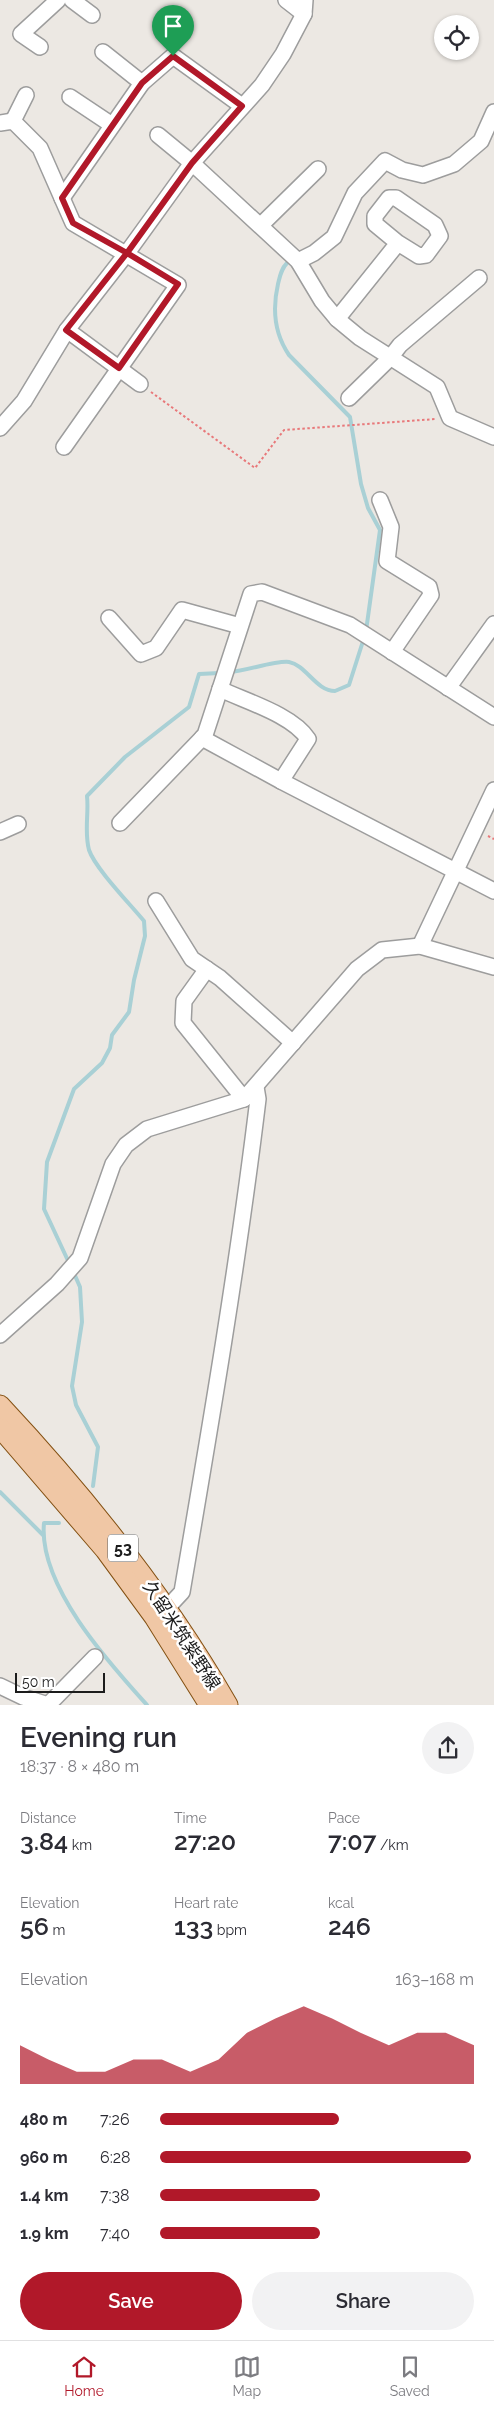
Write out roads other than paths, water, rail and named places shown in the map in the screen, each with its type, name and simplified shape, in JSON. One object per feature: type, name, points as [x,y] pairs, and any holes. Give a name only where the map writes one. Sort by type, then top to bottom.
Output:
[{"type":"main road","name":"久留米筑紫野線","points":[[0,1405],[111,1532],[168,1608],[228,1705]]},
{"type":"main road","name":"久留米筑紫野線","points":[[0,1428],[104,1550],[154,1617],[209,1705]]},
{"type":"street","points":[[40,47],[21,34],[58,0]]},
{"type":"street","points":[[72,0],[92,15]]},
{"type":"street","points":[[0,428],[24,401],[66,330],[127,253],[192,163],[262,85],[273,70],[304,7],[286,0]]},
{"type":"street","points":[[103,52],[142,83]]},
{"type":"street","points":[[62,198],[142,83],[173,56],[242,106]]},
{"type":"street","points":[[26,95],[6,122],[40,148],[73,223],[178,284],[64,448]]},
{"type":"street","points":[[70,97],[112,125]]},
{"type":"street","points":[[298,261],[314,253],[334,237],[355,193],[385,161],[402,170],[423,175],[454,164],[481,141],[494,112]]},
{"type":"street","points":[[158,135],[261,225],[298,261],[322,301],[337,319],[390,358],[437,387],[450,418],[494,437]]},
{"type":"street","points":[[261,225],[318,169]]},
{"type":"street","points":[[337,319],[398,243]]},
{"type":"street","points":[[349,398],[390,358],[400,345],[479,278]]},
{"type":"street","points":[[66,330],[140,384]]},
{"type":"street","points":[[380,500],[391,527],[387,560],[429,587],[431,595],[392,652]]},
{"type":"street","points":[[120,823],[202,738],[220,689],[250,594],[262,592],[350,625],[494,717]]},
{"type":"street","points":[[110,618],[141,654],[156,648],[182,610],[240,626]]},
{"type":"street","points":[[448,688],[494,624]]},
{"type":"street","points":[[220,689],[280,716],[304,732],[308,739],[280,781]]},
{"type":"street","points":[[202,738],[280,781],[494,891]]},
{"type":"street","points":[[420,946],[494,790]]},
{"type":"street","points":[[0,832],[18,824]]},
{"type":"street","points":[[156,902],[192,959],[220,978],[293,1043]]},
{"type":"street","points":[[0,1334],[57,1284],[80,1258],[113,1164],[126,1145],[147,1129],[244,1099],[357,969],[382,950],[420,946],[494,967]]},
{"type":"street","points":[[207,969],[184,1001],[182,1023],[244,1099]]},
{"type":"street","points":[[168,1608],[182,1592],[219,1378],[244,1218],[258,1099],[256,1087]]},
{"type":"street","points":[[0,1686],[22,1698],[48,1705],[96,1657]]},
{"type":"waterway","points":[[287,263],[280,275],[276,294],[277,330],[289,355],[350,417],[361,484],[368,508],[380,530],[366,631]]},
{"type":"waterway","points":[[230,672],[289,662],[301,668],[322,687],[335,691],[349,685],[364,638]]},
{"type":"waterway","points":[[70,1265],[44,1209],[47,1162],[74,1089],[102,1063],[110,1048],[112,1035],[129,1012],[134,980],[145,936],[144,921],[105,876],[89,850],[87,796],[125,757],[189,707],[199,674],[220,673]]},
{"type":"waterway","points":[[73,1271],[80,1287],[82,1322],[72,1386],[76,1405],[98,1447],[93,1486]]},
{"type":"waterway","points":[[0,1492],[43,1535]]},
{"type":"waterway","points":[[59,1523],[44,1523],[45,1547],[52,1572],[79,1621],[96,1645],[147,1705]]}]
